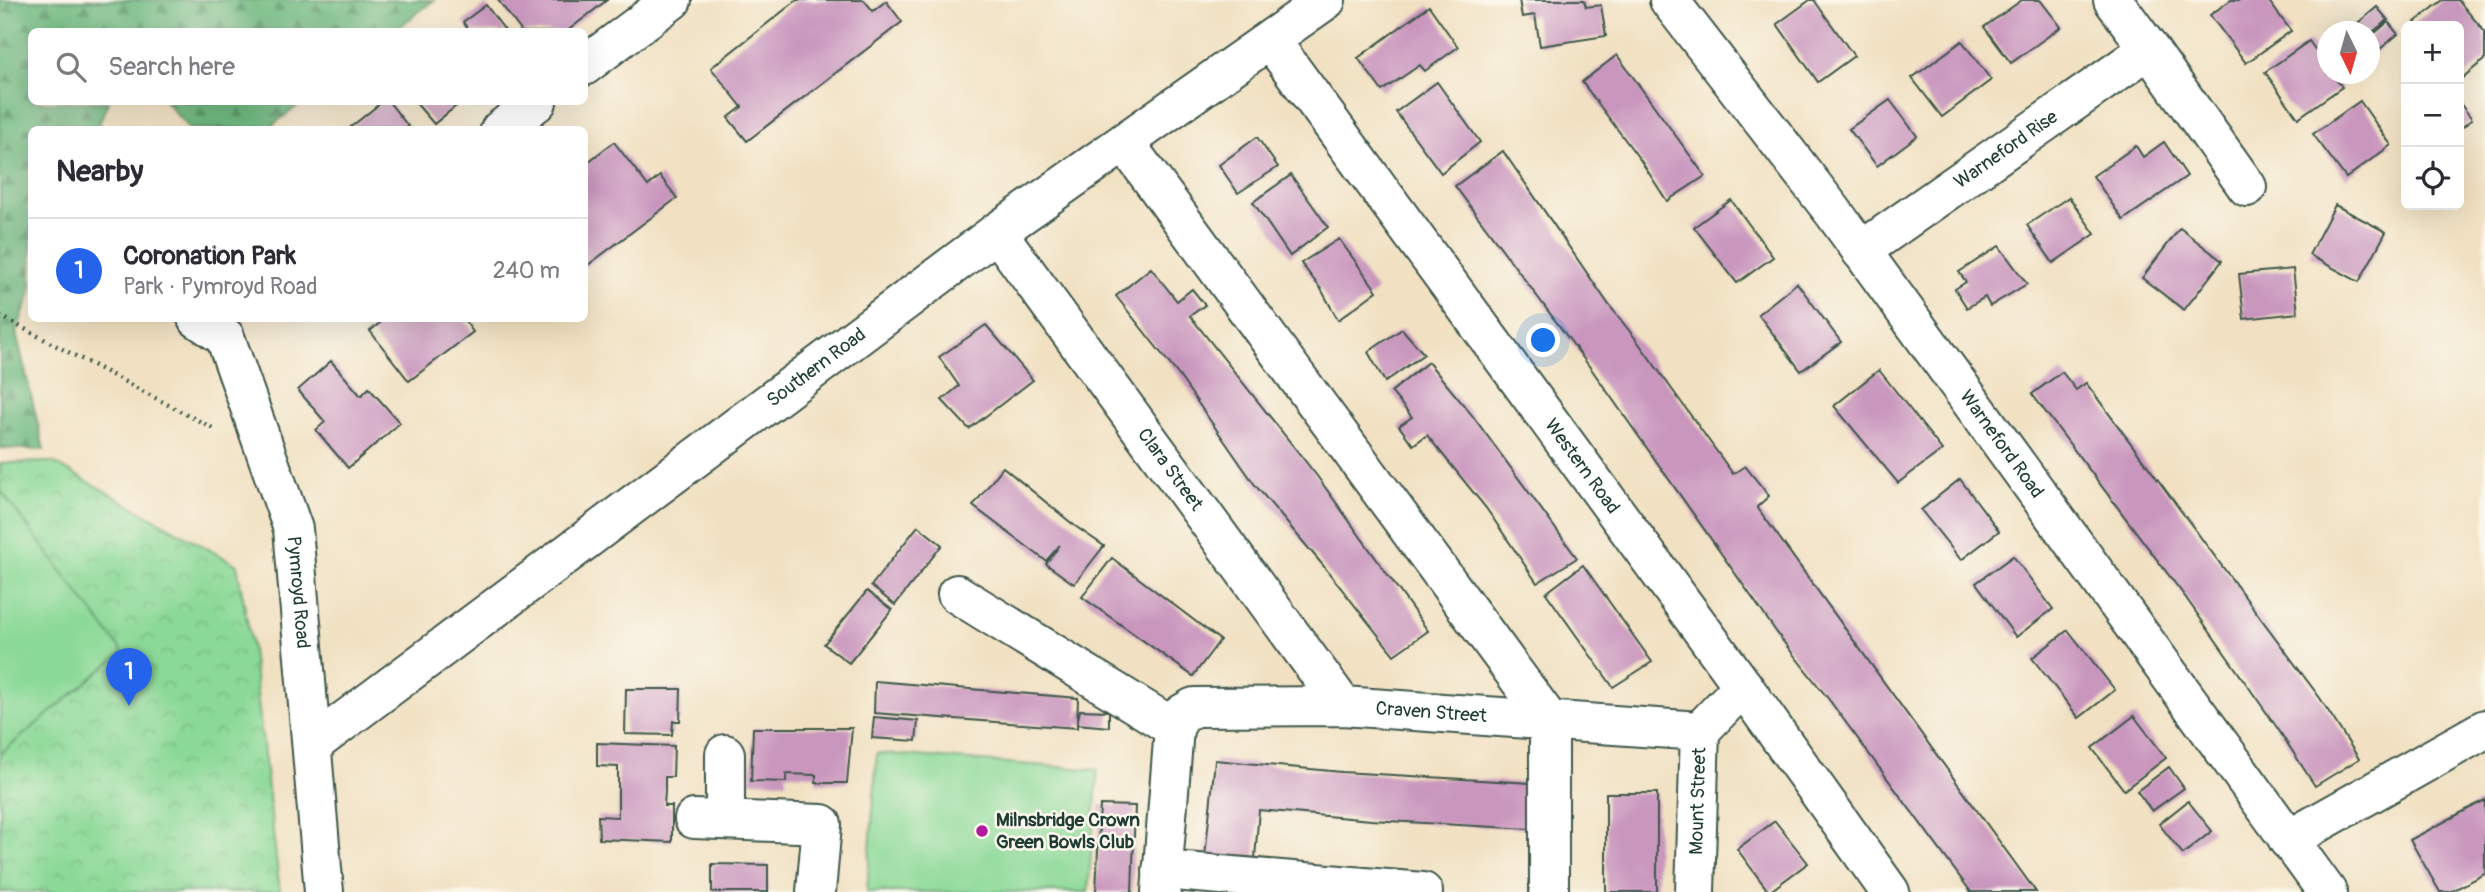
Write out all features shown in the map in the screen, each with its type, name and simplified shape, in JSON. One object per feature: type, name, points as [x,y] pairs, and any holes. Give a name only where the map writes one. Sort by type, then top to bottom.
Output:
[{"type":"street","points":[[588,63],[672,0]]},
{"type":"street","name":"Southern Road","points":[[312,745],[998,232],[1326,0]]},
{"type":"street","name":"Warneford Road","points":[[1670,0],[1861,251],[2327,892]]},
{"type":"street","points":[[2113,0],[2247,187]]},
{"type":"street","name":"Western Road","points":[[1271,41],[1743,686],[1890,892]]},
{"type":"street","name":"Warneford Rise","points":[[1861,251],[2148,49]]},
{"type":"street","points":[[505,126],[533,105]]},
{"type":"street","points":[[1125,143],[1549,720],[1549,892]]},
{"type":"street","name":"Clara Street","points":[[998,232],[1343,706]]},
{"type":"street","name":"Pymroyd Road","points":[[224,325],[293,529],[324,892]]},
{"type":"street","points":[[957,594],[1174,728],[1161,881],[1423,892]]},
{"type":"street","name":"Mount Street","points":[[1695,892],[1700,731],[1743,686]]},
{"type":"street","name":"Craven Street","points":[[1174,728],[1182,714],[1194,707],[1343,706],[1700,731]]},
{"type":"street","points":[[2288,840],[2436,754],[2485,729]]},
{"type":"street","points":[[725,754],[710,819],[822,824],[816,892]]},
{"type":"path","points":[[0,316],[267,456]]},
{"type":"green space","points":[[0,0],[434,0],[398,28],[28,28],[28,105],[107,105],[98,126],[28,126],[28,301],[16,332],[44,450],[0,448]]},
{"type":"green space","points":[[169,105],[299,105],[271,126],[186,126]]},
{"type":"green space","points":[[53,462],[237,565],[251,642],[280,892],[0,892],[0,463]]},
{"type":"green space","points":[[0,490],[123,652],[0,754]]},
{"type":"green space","name":"Milnsbridge Crown Green Bowls Club","points":[[877,753],[1098,770],[1088,892],[867,892]]},
{"type":"building","points":[[498,0],[607,0],[571,28],[519,28]]},
{"type":"building","points":[[797,0],[864,0],[873,11],[886,1],[902,22],[747,141],[728,118],[742,107],[711,68]]},
{"type":"building","points":[[1519,0],[1584,0],[1586,7],[1601,5],[1606,36],[1540,46],[1535,15],[1522,17]]},
{"type":"building","points":[[1810,0],[1814,0],[1854,56],[1818,82],[1777,24]]},
{"type":"building","points":[[2022,0],[2040,0],[2061,27],[2011,63],[1984,27]]},
{"type":"building","points":[[2231,0],[2268,0],[2291,31],[2246,63],[2210,15]]},
{"type":"building","points":[[2443,0],[2458,0],[2485,32],[2485,59],[2464,76],[2464,21],[2416,21]]},
{"type":"building","points":[[486,5],[503,28],[467,28],[463,22]]},
{"type":"building","points":[[1429,6],[1458,47],[1425,71],[1420,65],[1382,91],[1358,58]]},
{"type":"building","points":[[2377,7],[2388,20],[2380,26],[2380,21],[2360,21]]},
{"type":"building","points":[[2388,22],[2398,34],[2380,49],[2380,29]]},
{"type":"building","points":[[1962,41],[1991,80],[1942,117],[1912,78]]},
{"type":"building","points":[[2309,41],[2317,52],[2317,84],[2340,84],[2342,87],[2298,118],[2265,72]]},
{"type":"building","points":[[1617,55],[1705,176],[1667,201],[1582,82]]},
{"type":"building","points":[[1437,82],[1480,142],[1441,173],[1396,112]]},
{"type":"building","points":[[1890,100],[1917,136],[1877,166],[1849,129]]},
{"type":"building","points":[[2360,101],[2391,145],[2346,178],[2313,134]]},
{"type":"building","points":[[378,105],[391,105],[408,126],[352,126]]},
{"type":"building","points":[[418,105],[457,105],[434,124]]},
{"type":"building","points":[[2464,109],[2472,119],[2464,126]]},
{"type":"building","points":[[1257,137],[1278,167],[1238,193],[1219,165]]},
{"type":"building","points":[[614,142],[648,186],[660,176],[677,198],[588,265],[588,162]]},
{"type":"building","points":[[2164,142],[2187,176],[2123,220],[2093,176],[2136,146],[2143,157]]},
{"type":"building","points":[[1503,151],[1609,305],[1733,474],[1745,466],[1769,496],[1757,507],[2036,892],[1971,892],[1782,640],[1592,370],[1455,186]]},
{"type":"building","points":[[1291,175],[1328,227],[1290,256],[1253,202]]},
{"type":"building","points":[[2069,197],[2095,234],[2053,263],[2027,225]]},
{"type":"building","points":[[1731,200],[1773,257],[1737,283],[1694,227]]},
{"type":"building","points":[[2335,205],[2386,232],[2359,282],[2309,255]]},
{"type":"building","points":[[2180,228],[2222,261],[2184,310],[2142,278]]},
{"type":"building","points":[[1339,239],[1377,291],[1338,320],[1321,289],[1301,263]]},
{"type":"building","points":[[1999,246],[2027,284],[1990,306],[1985,297],[1967,308],[1955,289],[1966,282],[1959,272]]},
{"type":"building","points":[[1151,268],[1177,301],[1192,289],[1205,305],[1190,316],[1317,476],[1428,631],[1394,655],[1255,485],[1180,377],[1116,296]]},
{"type":"building","points":[[2293,269],[2298,313],[2244,319],[2239,274]]},
{"type":"building","points":[[1797,283],[1841,342],[1801,371],[1758,314]]},
{"type":"building","points":[[381,322],[466,322],[473,332],[409,381],[370,331]]},
{"type":"building","points":[[986,325],[1033,380],[969,429],[942,400],[959,386],[939,357]]},
{"type":"building","points":[[1402,329],[1424,354],[1385,382],[1368,352]]},
{"type":"building","points":[[331,361],[361,396],[369,388],[400,423],[348,468],[316,430],[325,422],[298,390]]},
{"type":"building","points":[[1428,362],[1472,415],[1577,558],[1537,583],[1486,508],[1427,435],[1413,445],[1399,426],[1412,417],[1391,392]]},
{"type":"building","points":[[1879,370],[1942,450],[1898,483],[1834,406]]},
{"type":"building","points":[[2062,372],[2076,390],[2086,383],[2320,698],[2359,759],[2315,786],[2186,598],[2032,394]]},
{"type":"building","points":[[1003,467],[1075,526],[1104,546],[1074,584],[1046,564],[1060,545],[1046,561],[973,506]]},
{"type":"building","points":[[1960,479],[1999,531],[1961,560],[1921,510]]},
{"type":"building","points":[[918,526],[942,545],[895,605],[871,586]]},
{"type":"building","points":[[2013,556],[2053,609],[2016,637],[1976,583]]},
{"type":"building","points":[[1112,558],[1220,640],[1193,676],[1082,597]]},
{"type":"building","points":[[1583,565],[1652,662],[1613,687],[1546,593]]},
{"type":"building","points":[[867,591],[892,610],[849,663],[824,644]]},
{"type":"building","points":[[2068,630],[2115,690],[2079,718],[2032,658]]},
{"type":"building","points":[[875,681],[1078,698],[1077,728],[874,713]]},
{"type":"building","points":[[626,689],[681,689],[680,721],[673,721],[672,735],[625,734]]},
{"type":"building","points":[[1080,710],[1109,711],[1109,727],[1077,724]]},
{"type":"building","points":[[2134,716],[2166,758],[2124,790],[2092,748]]},
{"type":"building","points":[[874,717],[918,721],[916,741],[872,738]]},
{"type":"building","points":[[753,728],[852,728],[847,783],[816,783],[816,775],[786,774],[786,782],[751,781]]},
{"type":"building","points":[[597,743],[674,746],[673,777],[665,777],[664,806],[672,806],[672,842],[599,839],[598,816],[618,817],[618,767],[597,766]]},
{"type":"building","points":[[1215,760],[1342,772],[1531,783],[1529,829],[1371,820],[1259,810],[1254,870],[1204,867]]},
{"type":"building","points":[[2169,767],[2184,788],[2152,811],[2137,791]]},
{"type":"building","points":[[1606,793],[1657,793],[1657,892],[1606,892]]},
{"type":"building","points":[[2485,800],[2485,874],[2450,892],[2440,892],[2410,840]]},
{"type":"building","points":[[2188,801],[2212,831],[2183,854],[2159,824]]},
{"type":"building","points":[[1100,805],[1135,806],[1132,892],[1096,892]]},
{"type":"building","points":[[1775,821],[1808,863],[1769,892],[1737,849]]},
{"type":"building","points":[[712,864],[768,865],[768,892],[712,892]]},
{"type":"place","name":"Coronation Park","points":[[129,706]]},
{"type":"place","name":"Milnsbridge Crown Green Bowls Club","points":[[982,831]]}]
